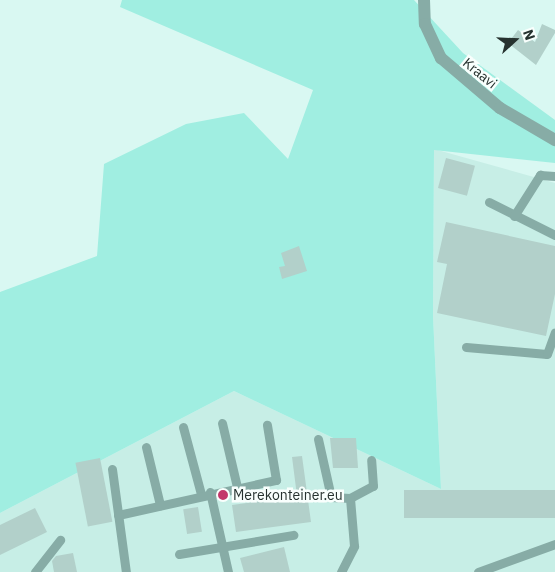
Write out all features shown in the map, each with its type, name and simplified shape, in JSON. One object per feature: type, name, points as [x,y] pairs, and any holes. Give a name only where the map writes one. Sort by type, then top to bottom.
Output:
[{"type":"street","name":"Kraavi","points":[[423,1],[426,24],[441,58],[500,108],[555,140]]},
{"type":"lane","points":[[514,216],[540,175],[555,176]]},
{"type":"lane","points":[[489,202],[555,235]]},
{"type":"lane","points":[[466,347],[547,354],[555,332]]},
{"type":"lane","points":[[222,423],[237,487]]},
{"type":"lane","points":[[118,515],[205,493],[276,480],[267,425]]},
{"type":"lane","points":[[183,427],[222,546],[228,572]]},
{"type":"lane","points":[[318,439],[331,497],[350,498],[373,486],[371,460]]},
{"type":"lane","points":[[146,447],[160,505]]},
{"type":"lane","points":[[112,469],[126,572]]},
{"type":"lane","points":[[341,572],[354,546],[350,498]]},
{"type":"lane","points":[[179,554],[292,534]]},
{"type":"lane","points":[[34,572],[60,540]]},
{"type":"lane","points":[[478,572],[555,544]]},
{"type":"shaded area","points":[[434,149],[555,183],[555,572],[0,572],[0,513],[234,391],[441,489],[433,316]]},
{"type":"green space","points":[[122,0],[414,0],[463,53],[555,120],[555,163],[434,150],[433,316],[441,489],[234,391],[0,513],[0,292],[97,256],[104,164],[186,124],[244,113],[288,159],[313,90],[120,7]]},
{"type":"building","points":[[542,24],[555,30],[555,33],[536,65],[508,43],[518,30],[535,42]]},
{"type":"building","points":[[446,158],[475,166],[467,196],[438,188]]},
{"type":"building","points":[[446,222],[555,246],[555,294],[546,336],[437,313],[447,264],[437,262]]},
{"type":"building","points":[[299,246],[307,271],[282,279],[279,267],[285,266],[281,253]]},
{"type":"building","points":[[330,438],[356,438],[358,468],[333,468]]},
{"type":"building","points":[[302,456],[311,522],[236,532],[232,505],[297,496],[292,457]]},
{"type":"building","points":[[100,458],[112,522],[88,527],[75,463]]},
{"type":"building","points":[[404,490],[555,490],[555,518],[404,518]]},
{"type":"building","points":[[198,507],[202,532],[187,534],[183,509]]},
{"type":"building","points":[[35,508],[47,532],[0,555],[0,525]]},
{"type":"building","points":[[284,547],[290,572],[244,572],[240,558]]},
{"type":"building","points":[[73,553],[77,572],[54,572],[52,561],[56,556]]},
{"type":"place","name":"Merekonteiner.eu","points":[[223,495]]}]
